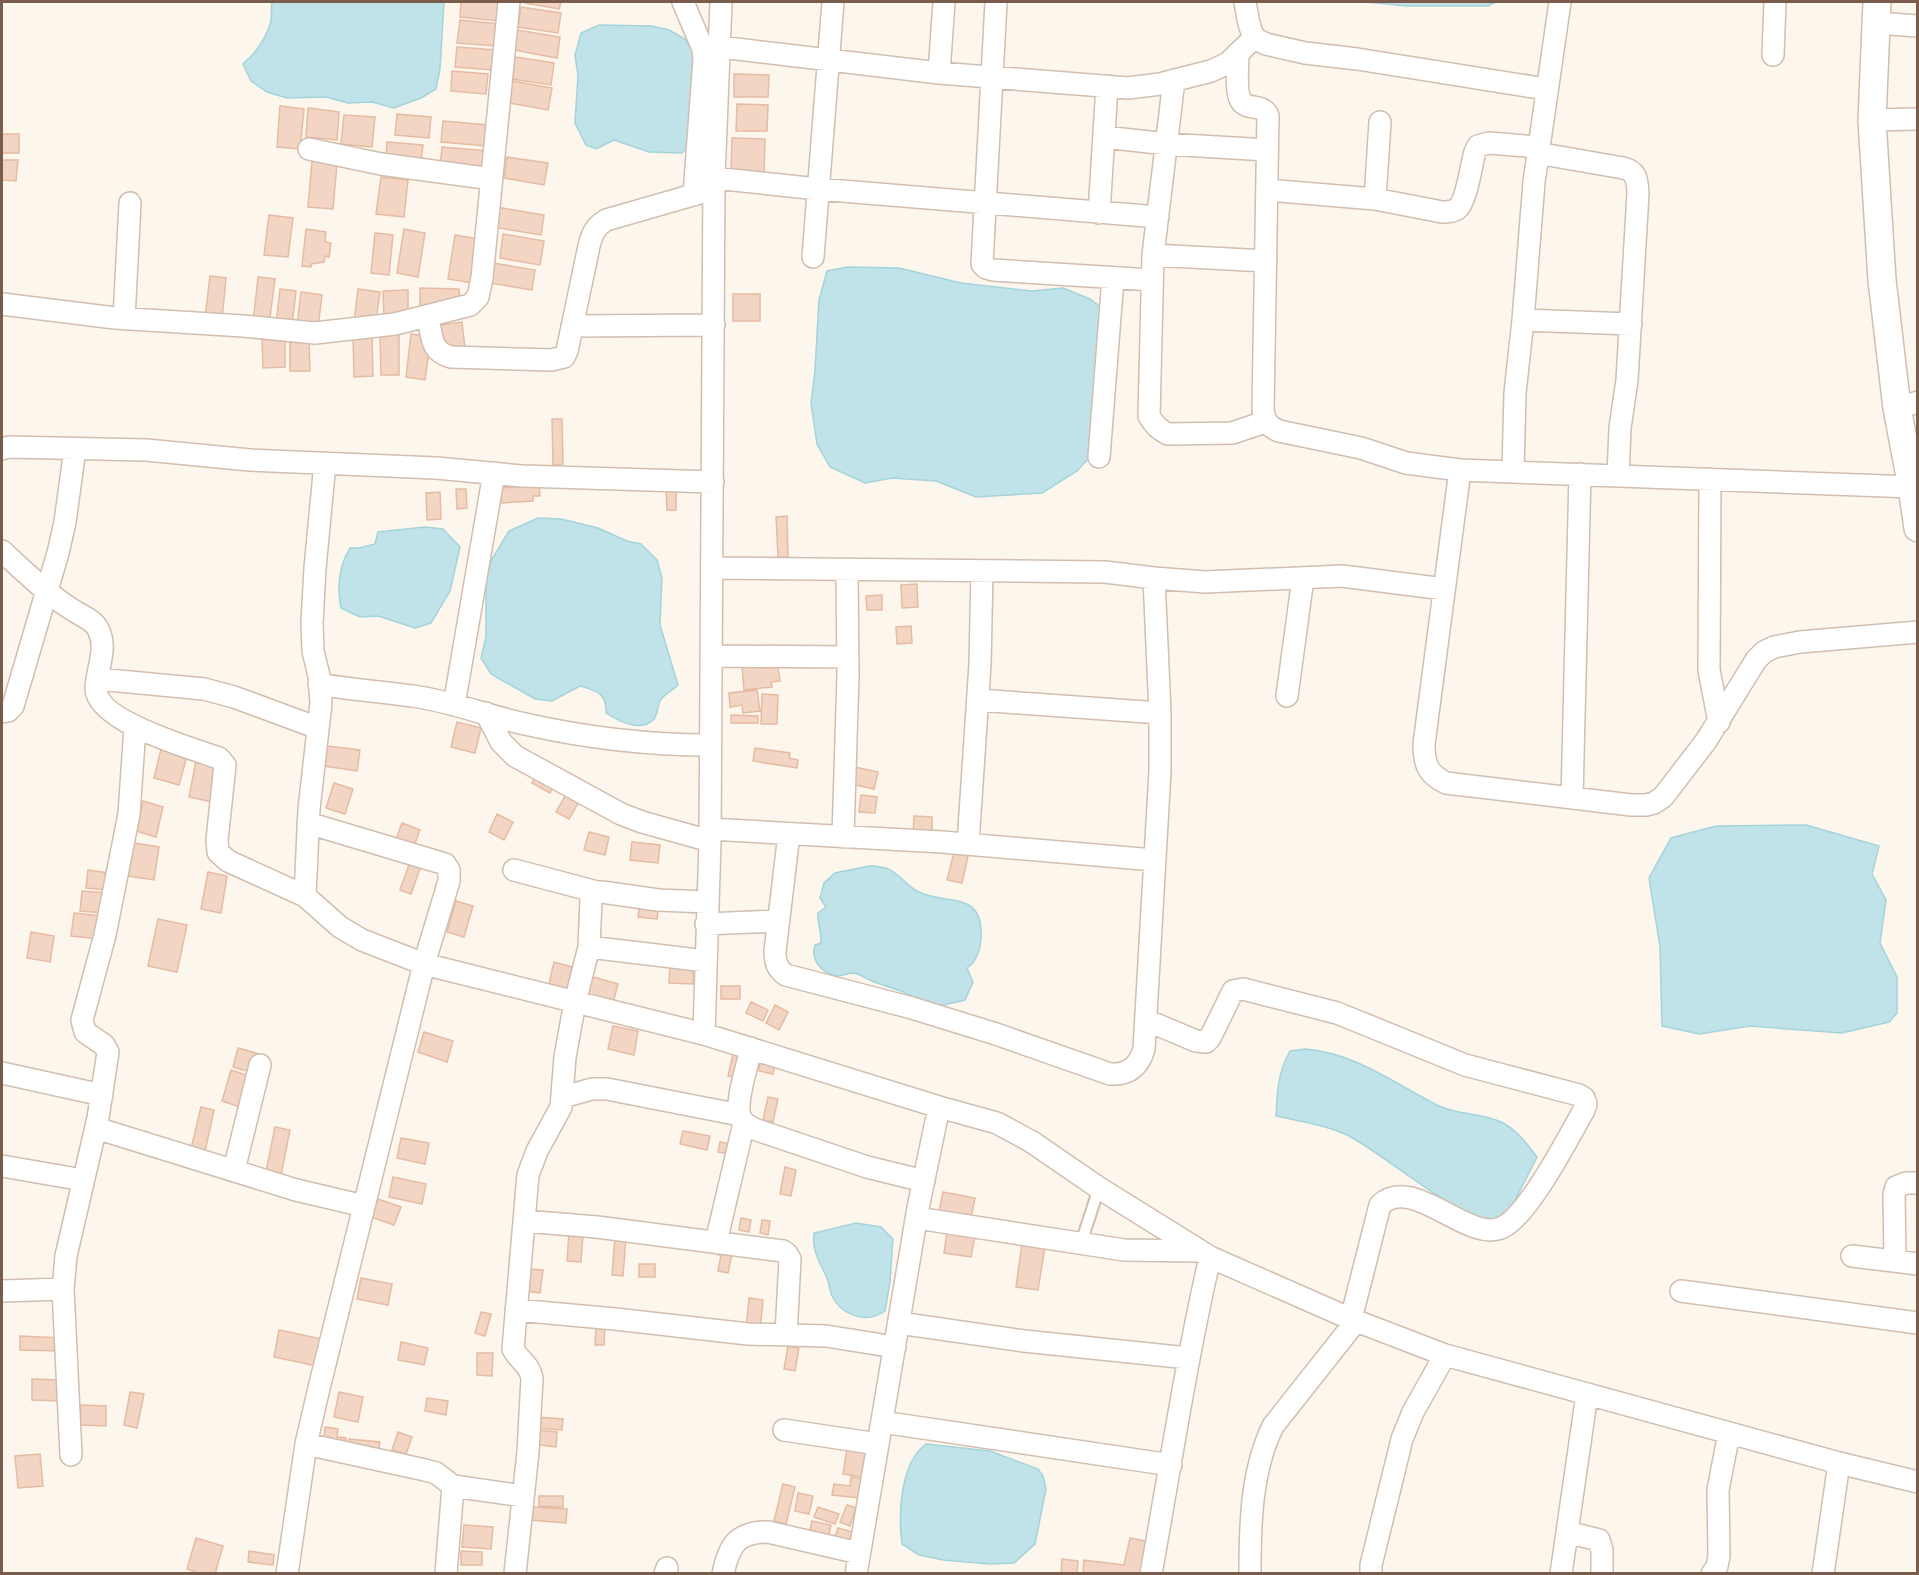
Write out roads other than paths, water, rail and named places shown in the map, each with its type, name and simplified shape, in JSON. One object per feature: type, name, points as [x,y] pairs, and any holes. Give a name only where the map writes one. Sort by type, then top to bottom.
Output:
[{"type":"street","points":[[2,304],[124,319],[315,333],[379,327],[470,305],[478,297],[482,278],[509,2]]},
{"type":"street","points":[[683,2],[703,49],[704,59],[705,189],[714,325],[710,835],[704,1034]]},
{"type":"street","points":[[705,189],[720,47],[721,2]]},
{"type":"street","points":[[813,256],[833,2]]},
{"type":"street","points":[[939,73],[944,2]]},
{"type":"street","points":[[996,2],[982,264],[993,270],[1152,280]]},
{"type":"street","points":[[1245,2],[1254,38],[1266,44],[1305,53],[1546,89]]},
{"type":"street","points":[[1513,472],[1515,404],[1537,150],[1560,2]]},
{"type":"street","points":[[1773,55],[1775,2]]},
{"type":"street","points":[[1917,26],[1877,12],[1872,120],[1882,279],[1907,405],[1917,526]]},
{"type":"street","points":[[720,47],[939,73],[1141,87],[1211,71],[1228,63],[1254,38]]},
{"type":"street","points":[[1238,53],[1239,98],[1245,104],[1266,111],[1268,116],[1263,410],[1265,422],[1279,431],[1361,448],[1406,463],[1460,470],[1912,487]]},
{"type":"street","points":[[1174,80],[1152,280],[1149,416],[1153,424],[1168,434],[1217,434],[1242,430],[1265,422]]},
{"type":"street","points":[[1099,213],[1107,86]]},
{"type":"street","points":[[1872,120],[1917,119]]},
{"type":"street","points":[[1375,199],[1380,122]]},
{"type":"street","points":[[1104,136],[1167,144],[1267,150]]},
{"type":"street","points":[[1267,190],[1375,199],[1452,212],[1462,201],[1478,146],[1489,143],[1537,150],[1631,170],[1636,175],[1638,193],[1627,380],[1620,428],[1618,476]]},
{"type":"street","points":[[309,149],[381,164],[492,179]]},
{"type":"street","points":[[428,317],[434,346],[438,352],[451,357],[558,359],[564,357],[589,246],[593,232],[598,225],[606,220],[705,189],[818,189],[1158,217]]},
{"type":"street","points":[[124,319],[130,203]]},
{"type":"street","points":[[1154,255],[1266,261]]},
{"type":"street","points":[[1099,457],[1113,278]]},
{"type":"street","points":[[1523,320],[1630,324]]},
{"type":"street","points":[[572,326],[714,325]]},
{"type":"street","points":[[2,449],[9,447],[146,450],[250,460],[713,482]]},
{"type":"street","points":[[2,712],[8,711],[13,705],[58,553],[65,522],[75,449]]},
{"type":"street","points":[[305,896],[308,823],[321,703],[320,684],[313,651],[312,623],[325,463]]},
{"type":"street","points":[[1460,470],[1424,744],[1426,765],[1430,773],[1446,783],[1631,805],[1654,803],[1663,796],[1706,741],[1756,660],[1764,652],[1774,647],[1800,642],[1917,632]]},
{"type":"street","points":[[453,705],[494,473]]},
{"type":"street","points":[[1572,798],[1580,474]]},
{"type":"street","points":[[1710,479],[1709,670],[1719,722]]},
{"type":"street","points":[[2,551],[52,597],[98,628],[102,650],[96,690],[104,706],[135,727],[219,759],[225,765],[217,840],[218,852],[228,861],[305,896],[340,927],[362,940],[424,964],[704,1034],[997,1123],[1032,1142],[1099,1188],[1204,1254],[1354,1320],[1445,1355],[1839,1463],[1917,1482]]},
{"type":"street","points":[[712,568],[1105,572],[1205,582],[1342,576],[1444,589]]},
{"type":"street","points":[[843,837],[848,657],[847,570]]},
{"type":"street","points":[[968,844],[978,700],[982,571]]},
{"type":"street","points":[[789,834],[775,962],[779,970],[786,975],[912,1008],[996,1034],[1110,1074],[1127,1072],[1141,1060],[1144,1049],[1160,771],[1160,713],[1154,578]]},
{"type":"street","points":[[1287,696],[1303,578]]},
{"type":"street","points":[[711,656],[848,657]]},
{"type":"street","points":[[98,679],[204,689],[234,697],[318,728]]},
{"type":"street","points":[[320,684],[418,697],[524,724],[620,741],[658,745],[710,745]]},
{"type":"street","points":[[978,700],[1160,713]]},
{"type":"street","points":[[486,713],[501,742],[514,756],[621,814],[642,822],[710,835],[789,834],[968,844],[1154,860]]},
{"type":"street","points":[[71,1455],[63,1289],[66,1256],[96,1128],[108,1052],[104,1045],[85,1032],[82,1020],[105,935],[129,814],[135,727]]},
{"type":"street","points":[[287,1574],[306,1444],[424,964],[448,881],[448,870],[445,864],[308,823]]},
{"type":"street","points":[[514,870],[597,892],[658,900],[707,902]]},
{"type":"street","points":[[515,1574],[528,1452],[532,1378],[530,1368],[517,1357],[513,1349],[528,1175],[532,1162],[561,1107],[565,1057],[575,1002],[589,947],[591,899],[597,892]]},
{"type":"street","points":[[706,924],[778,921]]},
{"type":"street","points":[[589,947],[706,961]]},
{"type":"street","points":[[1146,1020],[1196,1041],[1206,1042],[1233,992],[1243,989],[1321,1008],[1465,1065],[1579,1095],[1584,1098],[1586,1104],[1543,1181],[1529,1201],[1502,1228],[1491,1230],[1476,1227],[1413,1199],[1400,1196],[1388,1197],[1380,1205],[1354,1320],[1273,1426],[1264,1445],[1251,1523],[1250,1574]]},
{"type":"street","points":[[716,1242],[742,1119],[740,1103],[751,1048]]},
{"type":"street","points":[[234,1170],[260,1065]]},
{"type":"street","points":[[2,1073],[102,1095]]},
{"type":"street","points":[[563,1097],[592,1089],[607,1089],[742,1119],[754,1129],[867,1167],[924,1181]]},
{"type":"street","points":[[856,1574],[917,1218],[939,1107]]},
{"type":"street","points":[[96,1128],[296,1191],[364,1206]]},
{"type":"street","points":[[2,1166],[83,1180]]},
{"type":"street","points":[[1895,1261],[1894,1195],[1896,1187],[1906,1183],[1917,1183]]},
{"type":"street","points":[[917,1218],[1124,1250],[1204,1254]]},
{"type":"street","points":[[524,1221],[597,1227],[771,1249],[787,1254],[790,1259],[790,1269],[786,1335]]},
{"type":"street","points":[[1151,1574],[1171,1465],[1204,1254]]},
{"type":"street","points":[[1852,1256],[1917,1264]]},
{"type":"street","points":[[2,1291],[63,1289]]},
{"type":"street","points":[[1681,1291],[1917,1323]]},
{"type":"street","points":[[516,1310],[748,1334],[826,1336],[895,1347]]},
{"type":"street","points":[[899,1323],[1024,1341],[1188,1358]]},
{"type":"street","points":[[1371,1574],[1371,1565],[1402,1439],[1413,1412],[1445,1355]]},
{"type":"street","points":[[1561,1574],[1587,1394]]},
{"type":"street","points":[[882,1422],[1171,1465]]},
{"type":"street","points":[[784,1430],[878,1444]]},
{"type":"street","points":[[1712,1574],[1719,1556],[1718,1490],[1728,1433]]},
{"type":"street","points":[[306,1444],[436,1473],[453,1486],[523,1496]]},
{"type":"street","points":[[1823,1574],[1839,1463]]},
{"type":"street","points":[[446,1574],[453,1486]]},
{"type":"street","points":[[723,1574],[727,1556],[733,1545],[743,1536],[754,1532],[768,1532],[860,1552]]},
{"type":"street","points":[[1567,1532],[1599,1540],[1602,1550],[1602,1574]]},
{"type":"lane","points":[[1081,1243],[1099,1188]]},
{"type":"water","points":[[272,2],[444,2],[440,69],[436,89],[421,98],[394,108],[372,102],[348,103],[326,97],[287,98],[267,92],[251,81],[243,64],[264,39],[271,21]]},
{"type":"water","points":[[1366,2],[1496,2],[1488,6],[1407,6]]},
{"type":"water","points":[[599,25],[652,26],[669,30],[685,39],[695,54],[690,146],[682,153],[649,152],[614,140],[596,149],[586,145],[575,123],[578,76],[575,55],[581,33]]},
{"type":"water","points":[[848,267],[899,268],[961,283],[1032,291],[1063,288],[1090,299],[1102,308],[1091,456],[1077,471],[1042,493],[976,497],[936,481],[892,478],[865,483],[830,467],[817,444],[811,403],[819,300],[827,271]]},
{"type":"water","points":[[538,518],[561,519],[598,528],[627,541],[641,544],[657,560],[662,578],[660,625],[678,685],[661,699],[654,719],[649,723],[637,725],[617,719],[606,713],[605,701],[600,694],[580,686],[552,701],[535,699],[491,674],[481,658],[486,637],[486,576],[492,559],[509,531]]},
{"type":"water","points":[[425,527],[443,529],[460,547],[450,591],[431,623],[415,628],[378,616],[360,617],[341,608],[340,577],[343,562],[350,548],[375,544],[378,532]]},
{"type":"water","points":[[1806,825],[1879,846],[1872,874],[1886,900],[1880,943],[1897,977],[1897,1013],[1889,1022],[1842,1033],[1750,1026],[1699,1034],[1662,1026],[1660,947],[1649,878],[1671,838],[1716,826]]},
{"type":"water","points":[[869,866],[891,870],[917,891],[928,896],[969,905],[976,912],[980,923],[981,939],[979,951],[967,968],[973,982],[965,1000],[939,1006],[924,1006],[904,992],[868,980],[858,974],[835,976],[821,968],[815,960],[815,945],[821,943],[818,913],[826,907],[820,898],[824,883],[835,873]]},
{"type":"water","points":[[1305,1049],[1341,1056],[1375,1071],[1439,1106],[1494,1119],[1512,1129],[1537,1157],[1507,1216],[1493,1221],[1480,1219],[1443,1199],[1347,1135],[1321,1126],[1276,1116],[1279,1082],[1286,1059],[1290,1051]]},
{"type":"water","points":[[856,1223],[881,1227],[893,1239],[885,1311],[871,1317],[848,1313],[836,1303],[814,1246],[814,1233]]},
{"type":"water","points":[[926,1444],[990,1451],[1038,1469],[1043,1476],[1046,1489],[1035,1544],[1014,1563],[990,1564],[943,1560],[919,1555],[902,1544],[900,1519],[906,1476],[917,1453]]}]
